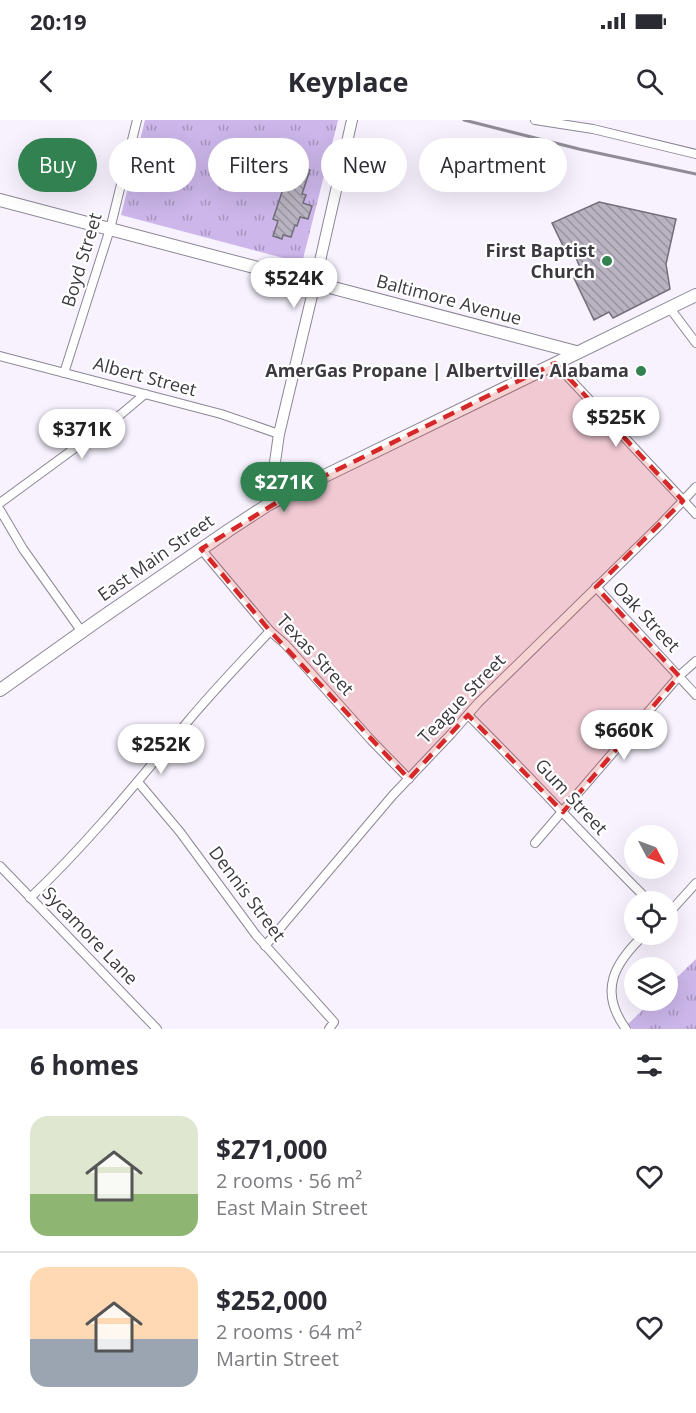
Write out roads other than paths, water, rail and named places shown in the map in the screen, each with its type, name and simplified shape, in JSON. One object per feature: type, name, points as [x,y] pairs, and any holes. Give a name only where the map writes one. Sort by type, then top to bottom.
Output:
[{"type":"main road","name":"Baltimore Avenue","points":[[0,200],[576,352]]},
{"type":"main road","name":"East Main Street","points":[[0,690],[268,504],[696,295]]},
{"type":"street","name":"Boyd Street","points":[[64,373],[110,229],[137,120]]},
{"type":"street","points":[[268,504],[279,434],[352,120]]},
{"type":"street","points":[[535,120],[574,122],[696,154]]},
{"type":"street","points":[[669,307],[696,343]]},
{"type":"street","name":"Albert Street","points":[[0,356],[242,420],[279,434]]},
{"type":"street","points":[[555,363],[696,514]]},
{"type":"street","points":[[0,503],[145,394]]},
{"type":"street","name":"Teague Street","points":[[265,946],[393,795],[486,695],[696,487]]},
{"type":"street","points":[[0,510],[23,549],[82,632]]},
{"type":"street","name":"Texas Street","points":[[201,549],[270,631],[285,644],[370,740],[409,779]]},
{"type":"street","name":"Oak Street","points":[[596,587],[696,695]]},
{"type":"street","points":[[30,897],[69,860],[189,720],[270,631]]},
{"type":"street","points":[[535,843],[679,676],[696,661]]},
{"type":"street","name":"Gum Street","points":[[468,715],[639,891]]},
{"type":"street","name":"Dennis Street","points":[[138,782],[180,832],[265,946],[332,1026]]},
{"type":"street","name":"Sycamore Lane","points":[[0,866],[157,1029]]},
{"type":"street","points":[[678,903],[696,883]]},
{"type":"street","points":[[626,1029],[617,1017],[611,995],[611,984],[619,964],[633,945]]},
{"type":"railway","points":[[464,120],[579,149],[696,174]]},
{"type":"place","name":"First Baptist Church","points":[[607,261]]},
{"type":"place","name":"AmerGas Propane | Albertville, Alabama","points":[[641,371]]}]
